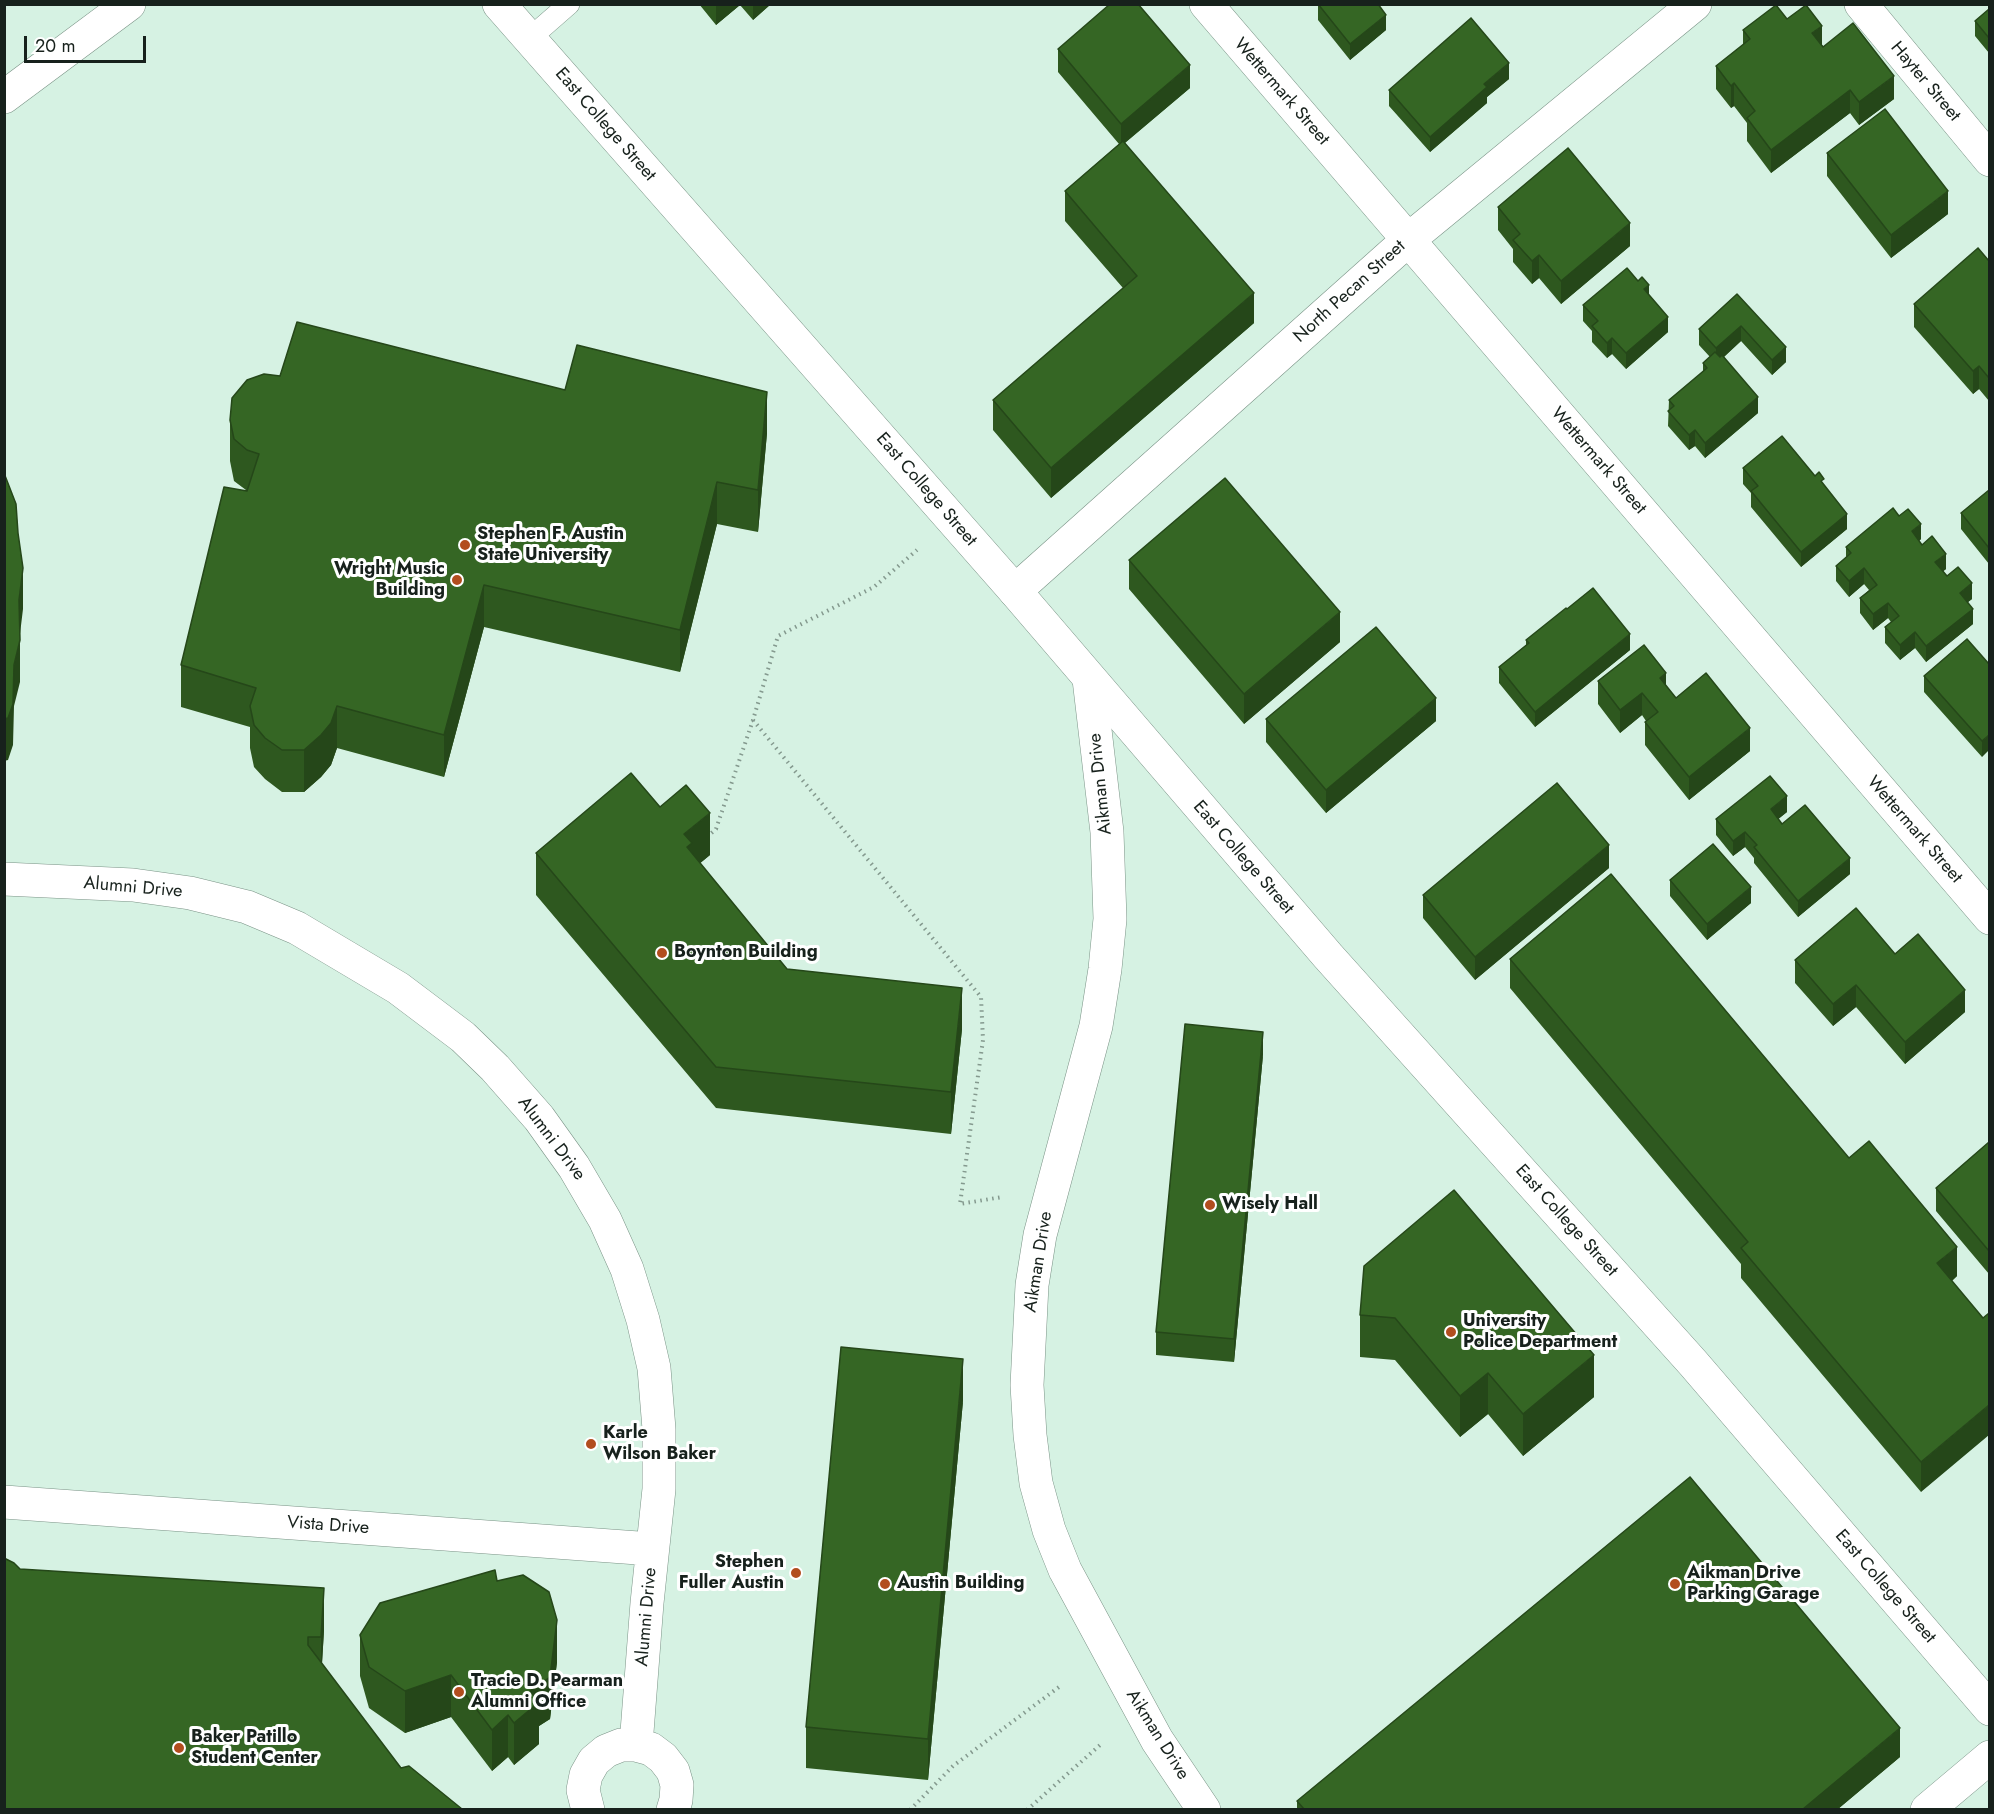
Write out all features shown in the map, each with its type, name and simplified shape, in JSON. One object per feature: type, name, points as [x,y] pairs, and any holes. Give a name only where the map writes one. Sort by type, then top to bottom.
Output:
[{"type":"street","points":[[4,97],[129,4]]},
{"type":"street","name":"East College Street","points":[[499,4],[1015,591],[1328,956],[1693,1363],[1989,1709]]},
{"type":"street","name":"Wettermark Street","points":[[1206,4],[1989,918]]},
{"type":"street","name":"North Pecan Street","points":[[1015,591],[1408,240],[1695,4]]},
{"type":"street","name":"Hayter Street","points":[[1861,4],[1989,160]]},
{"type":"street","name":"Aikman Drive","points":[[1089,679],[1107,832],[1110,919],[1096,1026],[1040,1235],[1032,1285],[1027,1385],[1030,1435],[1036,1483],[1049,1530],[1065,1570],[1157,1740],[1204,1809]]},
{"type":"street","name":"Alumni Drive","points":[[4,879],[133,885],[190,893],[247,907],[297,928],[398,988],[463,1037],[495,1068],[539,1118],[574,1167],[605,1220],[627,1269],[654,1368],[659,1429],[659,1489],[636,1745]]},
{"type":"street","name":"Vista Drive","points":[[4,1502],[652,1549]]},
{"type":"street","points":[[588,1809],[584,1790],[586,1775],[594,1761],[606,1751],[621,1745],[636,1745],[651,1749],[663,1758],[672,1770],[677,1785],[673,1809]]},
{"type":"street","points":[[1927,1809],[1989,1757]]},
{"type":"lane","points":[[529,39],[569,4]]},
{"type":"path","points":[[700,843],[716,829],[753,720],[778,636],[874,587],[917,550]]},
{"type":"path","points":[[753,720],[981,997],[982,1040],[960,1204],[1002,1197]]},
{"type":"path","points":[[910,1809],[953,1766],[1059,1687]]},
{"type":"path","points":[[1027,1809],[1100,1745]]},
{"type":"building","points":[[1110,4],[1138,4],[1190,65],[1121,124],[1058,49]]},
{"type":"building","points":[[1318,4],[1378,4],[1386,15],[1350,44]]},
{"type":"building","points":[[1776,5],[1787,19],[1806,5],[1822,26],[1812,33],[1823,47],[1853,23],[1894,76],[1859,102],[1850,90],[1771,150],[1747,118],[1755,111],[1734,83],[1731,86],[1716,66],[1750,39],[1743,30]]},
{"type":"building","points":[[1989,9],[1989,38],[1975,21]]},
{"type":"building","points":[[1471,18],[1509,63],[1484,84],[1487,87],[1430,137],[1389,90]]},
{"type":"building","points":[[1885,109],[1948,191],[1891,235],[1827,153]]},
{"type":"building","points":[[1123,141],[1254,293],[1051,468],[993,400],[1137,276],[1065,191]]},
{"type":"building","points":[[1568,148],[1630,223],[1561,281],[1539,255],[1532,261],[1513,240],[1520,234],[1498,207]]},
{"type":"building","points":[[1978,248],[1989,261],[1989,378],[1979,366],[1973,371],[1914,304]]},
{"type":"building","points":[[1627,268],[1638,281],[1642,277],[1649,285],[1644,289],[1668,317],[1626,353],[1612,338],[1607,343],[1592,326],[1598,321],[1583,305]]},
{"type":"building","points":[[1737,294],[1786,347],[1772,360],[1741,326],[1716,348],[1699,329]]},
{"type":"building","name":"Wright Music Building","points":[[297,322],[565,390],[577,345],[767,392],[758,490],[717,482],[680,630],[484,585],[444,735],[337,706],[331,723],[304,750],[282,750],[265,738],[254,725],[250,706],[256,688],[181,665],[224,487],[247,491],[259,454],[247,450],[234,439],[230,420],[232,398],[247,380],[264,374],[280,376]]},
{"type":"building","points":[[1715,352],[1720,357],[1722,355],[1758,397],[1705,443],[1695,430],[1689,435],[1668,411],[1674,406],[1669,400],[1707,368],[1703,363]]},
{"type":"building","points":[[1782,436],[1815,476],[1819,472],[1824,479],[1821,481],[1847,514],[1801,552],[1751,491],[1758,486],[1743,468]]},
{"type":"building","points":[[4,473],[16,504],[23,568],[19,600],[20,640],[14,665],[13,704],[8,718],[4,719]]},
{"type":"building","points":[[1225,478],[1340,612],[1244,694],[1129,560]]},
{"type":"building","points":[[1989,490],[1989,548],[1961,513]]},
{"type":"building","points":[[1893,508],[1899,516],[1908,509],[1921,524],[1912,531],[1922,545],[1932,536],[1946,554],[1935,562],[1947,576],[1958,567],[1972,583],[1960,593],[1973,609],[1926,646],[1915,632],[1900,645],[1885,627],[1899,616],[1888,603],[1873,614],[1860,598],[1877,585],[1864,568],[1849,581],[1836,566],[1851,553],[1846,547]]},
{"type":"building","points":[[1593,588],[1630,634],[1535,712],[1499,667],[1529,643],[1526,640]]},
{"type":"building","points":[[1376,627],[1436,698],[1326,790],[1266,719]]},
{"type":"building","points":[[1967,639],[1989,664],[1989,735],[1982,741],[1924,676]]},
{"type":"building","points":[[1644,645],[1666,673],[1660,678],[1676,698],[1706,673],[1750,728],[1689,777],[1645,722],[1658,712],[1642,693],[1620,710],[1598,681]]},
{"type":"building","name":"Boynton Building","points":[[631,773],[660,807],[686,785],[710,813],[684,834],[692,843],[687,847],[787,969],[962,988],[951,1092],[716,1067],[536,853]]},
{"type":"building","points":[[1770,776],[1787,796],[1771,809],[1782,824],[1805,805],[1850,858],[1798,901],[1754,847],[1757,845],[1745,832],[1733,841],[1716,819]]},
{"type":"building","points":[[1557,783],[1609,845],[1475,957],[1423,895]]},
{"type":"building","points":[[1713,844],[1751,887],[1707,924],[1670,880]]},
{"type":"building","points":[[1611,874],[1849,1158],[1869,1141],[1957,1247],[1937,1263],[1983,1318],[1989,1313],[1989,1405],[1921,1462],[1741,1248],[1748,1242],[1510,959]]},
{"type":"building","points":[[1856,908],[1895,954],[1918,934],[1965,990],[1905,1042],[1856,985],[1833,1004],[1795,960]]},
{"type":"building","name":"Wisely Hall","points":[[1185,1024],[1263,1032],[1234,1339],[1156,1332]]},
{"type":"building","points":[[1989,1142],[1989,1251],[1936,1188]]},
{"type":"building","name":"University Police Department","points":[[1454,1190],[1594,1355],[1523,1414],[1488,1373],[1460,1396],[1395,1318],[1360,1315],[1364,1266]]},
{"type":"building","name":"Austin Building","points":[[841,1347],[963,1359],[928,1739],[806,1727]]},
{"type":"building","name":"Aikman Drive Parking Garage","points":[[1690,1477],[1900,1728],[1803,1809],[1304,1809],[1297,1801]]},
{"type":"building","name":"Baker Patillo Student Center","points":[[4,1558],[20,1569],[324,1588],[321,1637],[308,1637],[308,1645],[401,1768],[409,1766],[462,1809],[4,1809]]},
{"type":"building","name":"Tracie D. Pearman Alumni Office","points":[[495,1570],[497,1581],[523,1575],[549,1592],[557,1620],[550,1677],[530,1691],[539,1702],[514,1723],[508,1715],[492,1730],[451,1675],[405,1691],[369,1667],[360,1635],[380,1603]]},
{"type":"place","name":"Stephen F. Austin State University","points":[[465,545]]},
{"type":"place","name":"Wright Music Building","points":[[457,580]]},
{"type":"place","name":"Boynton Building","points":[[662,953]]},
{"type":"place","name":"Wisely Hall","points":[[1210,1205]]},
{"type":"place","name":"University Police Department","points":[[1451,1332]]},
{"type":"place","name":"Karle Wilson Baker","points":[[591,1444]]},
{"type":"place","name":"Stephen Fuller Austin","points":[[796,1573]]},
{"type":"place","name":"Austin Building","points":[[885,1584]]},
{"type":"place","name":"Aikman Drive Parking Garage","points":[[1675,1584]]},
{"type":"place","name":"Tracie D. Pearman Alumni Office","points":[[459,1692]]},
{"type":"place","name":"Baker Patillo Student Center","points":[[179,1748]]}]
